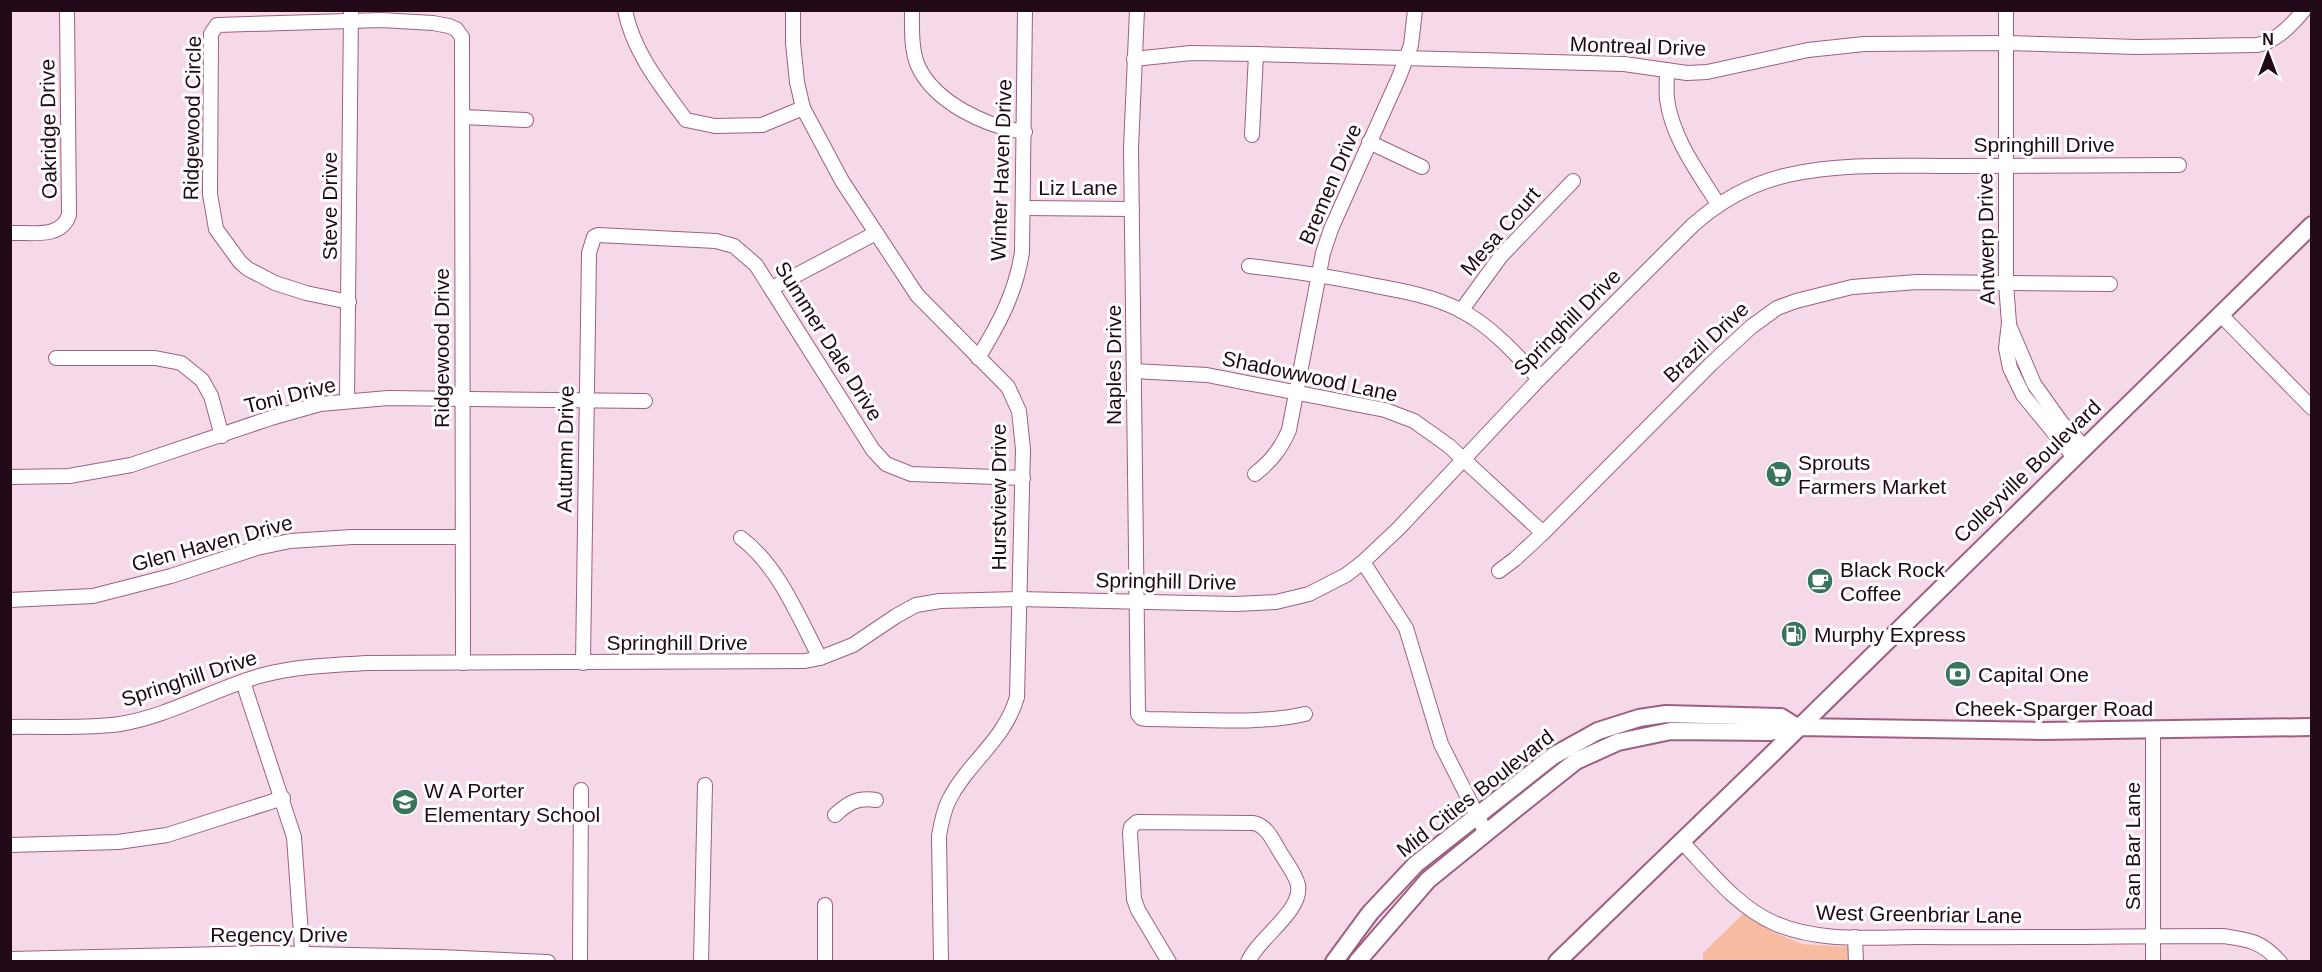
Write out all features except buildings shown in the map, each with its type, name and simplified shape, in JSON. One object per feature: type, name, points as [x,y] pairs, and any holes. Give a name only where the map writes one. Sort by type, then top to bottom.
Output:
[{"type":"main road","name":"Colleyville Boulevard","points":[[1557,962],[2312,225]]},
{"type":"main road","name":"Mid Cities Boulevard","points":[[1334,962],[1370,913],[1416,864],[1553,756],[1598,731],[1638,718],[1666,714],[1781,717],[1797,728]]},
{"type":"main road","name":"Cheek-Sparger Road","points":[[1797,728],[1917,731],[2312,727]]},
{"type":"main road","name":"Mid Cities Boulevard","points":[[1357,962],[1428,880],[1576,761],[1617,742],[1671,731],[1770,732],[1797,728]]},
{"type":"street","name":"Oakridge Drive","points":[[10,233],[59,230],[66,224],[69,215],[68,10]]},
{"type":"street","points":[[625,10],[629,30],[649,69],[686,120],[715,126],[762,125],[803,108]]},
{"type":"street","name":"Hurstview Drive","points":[[793,10],[796,73],[803,108],[842,181],[917,295],[978,358],[999,376],[1015,398],[1022,426],[1023,478],[1017,697],[1012,716],[957,786],[942,818],[939,836],[941,962]]},
{"type":"street","points":[[912,10],[917,64],[933,86],[981,121],[1005,129],[1024,132]]},
{"type":"street","name":"Winter Haven Drive","points":[[978,358],[997,326],[1018,274],[1022,252],[1025,10]]},
{"type":"street","name":"Naples Drive","points":[[1137,10],[1131,148],[1137,711],[1141,718],[1272,719],[1305,714]]},
{"type":"street","name":"Bremen Drive","points":[[1255,474],[1271,460],[1281,447],[1289,430],[1318,274],[1331,229],[1406,59],[1414,26],[1415,10]]},
{"type":"street","name":"Antwerp Drive","points":[[2006,10],[2006,284],[2009,323],[2034,384],[2079,452]]},
{"type":"street","name":"Montreal Drive","points":[[1134,59],[1191,53],[1256,54],[1624,64],[1687,73],[1707,72],[1808,50],[1854,44],[2006,43],[2137,47],[2257,45],[2266,44],[2273,39],[2304,10]]},
{"type":"street","name":"Ridgewood Circle","points":[[349,302],[295,290],[248,269],[240,262],[216,229],[210,194],[211,34],[213,27],[230,23],[351,15],[433,23],[449,26],[461,34]]},
{"type":"street","name":"Steve Drive","points":[[347,401],[351,15]]},
{"type":"street","name":"Ridgewood Drive","points":[[461,34],[464,47],[463,663]]},
{"type":"street","points":[[1252,135],[1256,54]]},
{"type":"street","points":[[1667,70],[1667,98],[1681,144],[1718,204]]},
{"type":"street","points":[[464,117],[526,120]]},
{"type":"street","points":[[1370,142],[1422,167]]},
{"type":"street","name":"Springhill Drive","points":[[10,727],[78,727],[121,724],[164,712],[264,675],[305,667],[367,663],[786,662],[820,658],[852,645],[916,605],[940,601],[974,598],[1235,604],[1276,602],[1309,594],[1323,588],[1363,562],[1399,528],[1539,380],[1693,225],[1718,204],[1737,193],[1788,175],[1837,168],[2179,165]]},
{"type":"street","name":"Mesa Court","points":[[1461,311],[1501,256],[1573,181]]},
{"type":"street","name":"Liz Lane","points":[[1024,208],[1132,208]]},
{"type":"street","points":[[772,288],[876,233]]},
{"type":"street","name":"Summer Dale Drive","points":[[594,237],[622,236],[725,242],[756,265],[867,441],[886,464],[911,474],[1023,478]]},
{"type":"street","name":"Autumn Drive","points":[[583,663],[589,253],[594,237]]},
{"type":"street","points":[[1249,266],[1318,274],[1403,291],[1461,311],[1496,336],[1539,380]]},
{"type":"street","name":"Brazil Drive","points":[[1499,571],[1544,533],[1711,364],[1751,327],[1777,308],[1852,287],[1917,282],[2110,284]]},
{"type":"street","points":[[2220,314],[2312,408]]},
{"type":"street","points":[[56,358],[155,358],[181,363],[202,380],[211,396],[222,436]]},
{"type":"street","name":"Shadowwood Lane","points":[[1134,371],[1207,375],[1385,410],[1414,421],[1464,459],[1544,533]]},
{"type":"street","name":"Toni Drive","points":[[10,477],[69,476],[131,465],[320,404],[388,398],[645,401]]},
{"type":"street","name":"Glen Haven Drive","points":[[10,600],[93,596],[171,576],[257,548],[300,540],[352,537],[462,537]]},
{"type":"street","points":[[741,538],[758,551],[769,565],[820,658]]},
{"type":"street","points":[[1363,562],[1406,628],[1441,744],[1486,833]]},
{"type":"street","points":[[243,682],[283,798],[296,854],[303,958]]},
{"type":"street","name":"San Bar Lane","points":[[2153,730],[2153,962]]},
{"type":"street","points":[[701,962],[705,785]]},
{"type":"street","points":[[580,962],[581,790]]},
{"type":"street","points":[[10,845],[118,842],[167,835],[283,798]]},
{"type":"street","points":[[835,815],[850,802],[876,800]]},
{"type":"street","points":[[1169,962],[1134,899],[1130,833],[1131,827],[1137,822],[1253,823],[1260,824],[1270,835],[1298,884],[1298,894],[1290,910],[1255,948],[1248,962]]},
{"type":"street","name":"West Greenbriar Lane","points":[[1682,842],[1732,894],[1751,910],[1772,922],[1801,932],[1855,937],[2223,936],[2252,940],[2262,944],[2280,962]]},
{"type":"street","points":[[825,905],[825,956]]},
{"type":"street","points":[[1855,937],[1856,962]]},
{"type":"street","name":"Regency Drive","points":[[10,959],[303,958],[548,962]]},
{"type":"shaded area","points":[[1743,914],[1773,932],[1802,944],[1850,947],[1850,962],[1703,961],[1703,953]]},
{"type":"place","name":"Sprouts Farmers Market","points":[[1779,474]]},
{"type":"place","name":"Black Rock Coffee","points":[[1820,581]]},
{"type":"place","name":"Murphy Express","points":[[1794,634]]},
{"type":"place","name":"Capital One","points":[[1958,674]]},
{"type":"place","name":"W A Porter Elementary School","points":[[405,802]]}]
